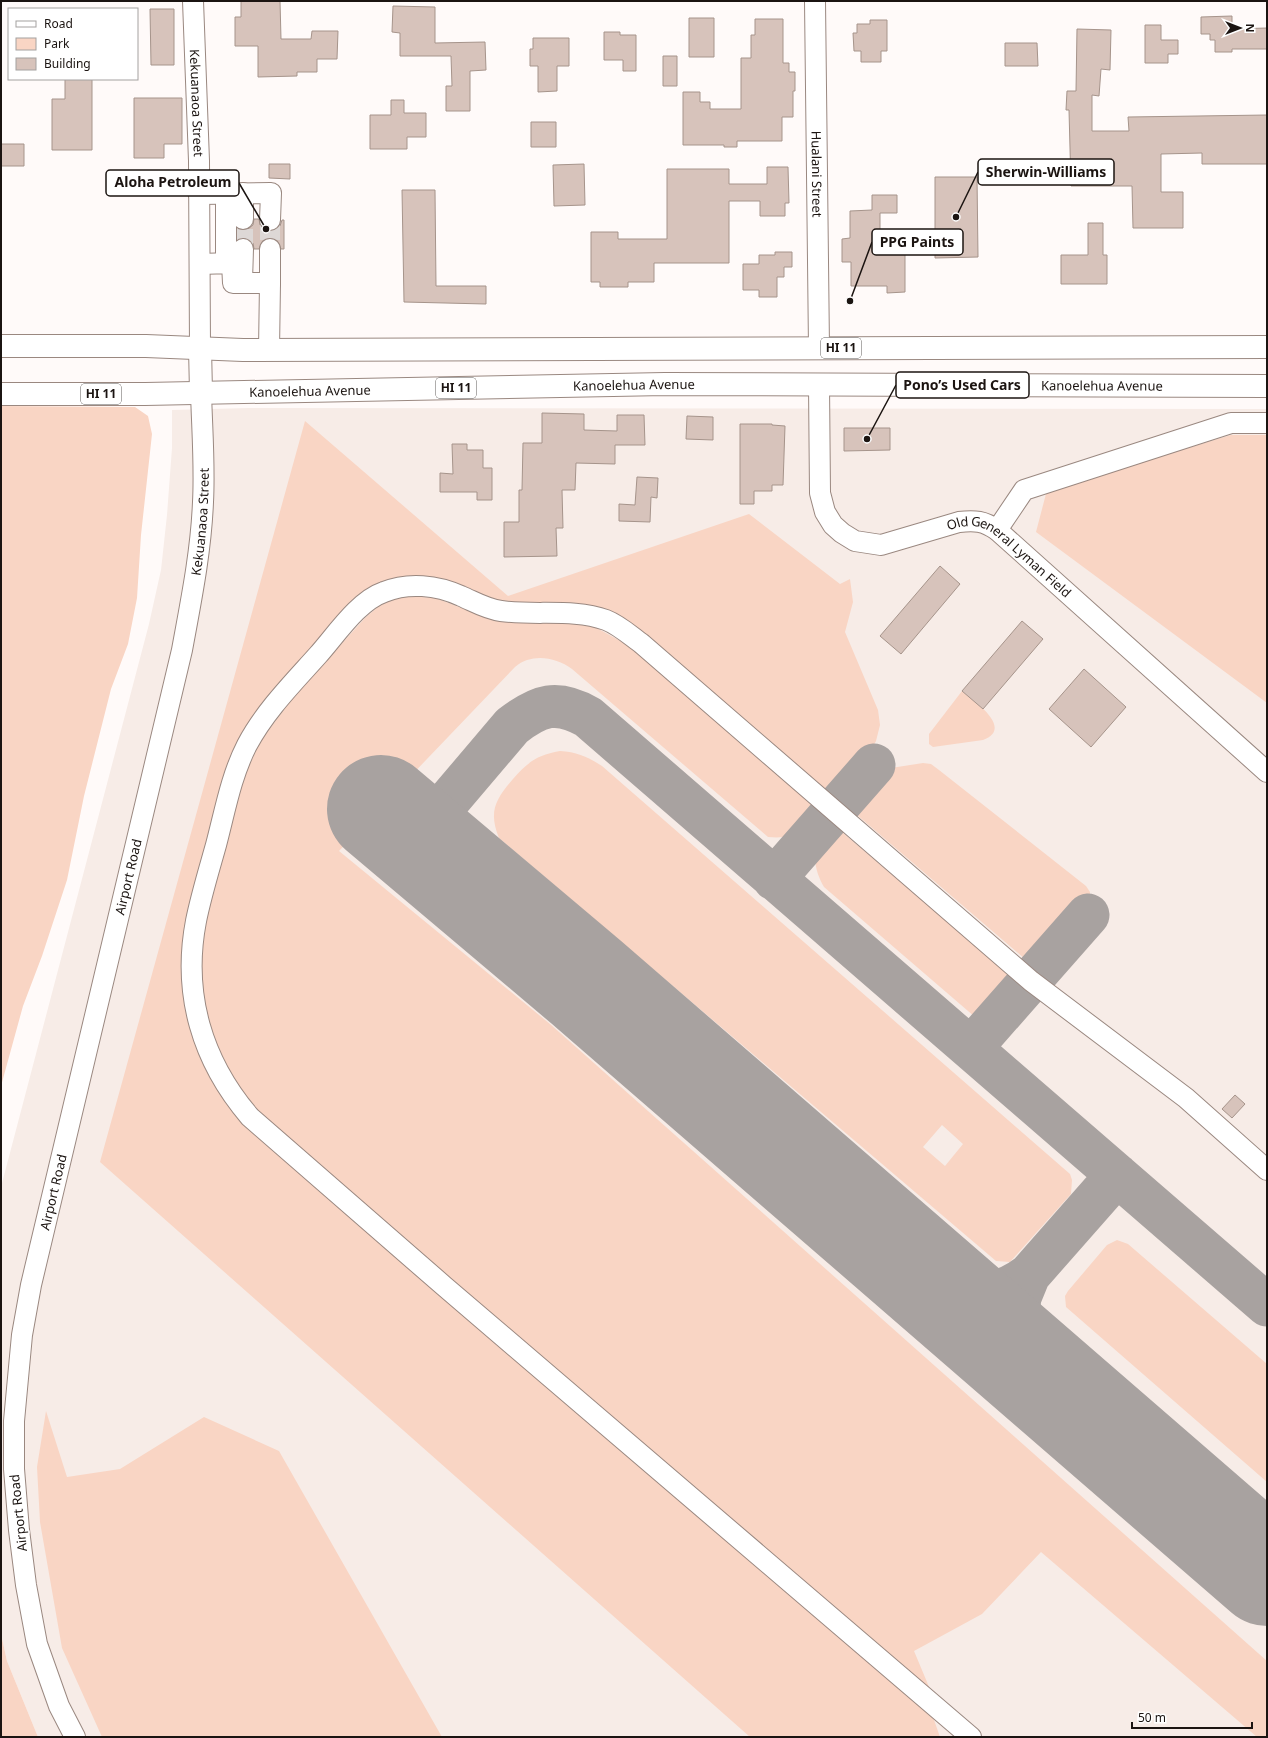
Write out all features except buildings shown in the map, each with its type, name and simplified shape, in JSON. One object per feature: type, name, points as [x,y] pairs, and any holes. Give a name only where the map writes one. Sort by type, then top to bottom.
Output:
[{"type":"highway","name":"HI 11","points":[[1,346],[146,346],[270,350],[1267,347]]},
{"type":"highway","points":[[200,348],[201,392]]},
{"type":"highway","name":"Kanoelehua Avenue","points":[[1,394],[665,384],[1267,386]]},
{"type":"street","name":"Kekuanaoa Street","points":[[193,1],[199,162],[200,348]]},
{"type":"street","name":"Hualani Street","points":[[815,1],[820,348]]},
{"type":"street","points":[[199,194],[242,193],[271,193],[257,219],[242,193]]},
{"type":"street","points":[[226,263],[242,193]]},
{"type":"street","points":[[256,283],[257,249],[256,283],[270,350]]},
{"type":"street","points":[[200,264],[232,263],[233,283],[256,283]]},
{"type":"street","name":"Old General Lyman Field","points":[[820,385],[820,493],[825,512],[833,525],[842,533],[855,541],[881,545],[965,521],[985,522],[997,530],[1267,772]]},
{"type":"street","name":"Kekuanaoa Street","points":[[182,650],[200,547],[203,502],[201,392]]},
{"type":"street","points":[[997,530],[1024,490],[1231,423],[1267,423]]},
{"type":"street","points":[[971,1737],[450,1292],[250,1117],[236,1100],[220,1077],[209,1056],[194,1005],[191,972],[196,921],[237,768],[248,743],[278,700],[363,604],[384,592],[398,587],[431,587],[459,595],[486,608],[501,611],[568,613],[588,615],[607,620],[642,644],[1031,981],[1186,1098],[1267,1170]]},
{"type":"street","name":"Airport Road","points":[[75,1737],[59,1706],[37,1644],[26,1585],[14,1470],[17,1380],[22,1335],[30,1286],[182,650]]},
{"type":"shaded area","points":[[249,408],[1267,409],[1267,1737],[38,1737],[7,1661],[1,1634],[1,1187],[149,624],[161,570],[172,448],[172,410]]},
{"type":"green space","points":[[1,406],[135,407],[148,416],[152,434],[141,535],[137,598],[128,644],[111,689],[84,796],[67,880],[42,956],[23,1006],[1,1086]]},
{"type":"green space","points":[[305,421],[508,596],[749,514],[840,584],[850,579],[853,602],[845,632],[878,710],[880,725],[876,741],[869,754],[831,795],[645,636],[406,578],[263,704],[217,814],[252,760],[259,743],[295,695],[365,618],[379,606],[393,599],[407,596],[436,598],[482,616],[569,623],[595,627],[624,643],[639,654],[822,810],[805,828],[799,832],[785,837],[768,837],[572,669],[551,659],[536,658],[515,667],[339,851],[550,1024],[1267,1661],[1267,1737],[1257,1737],[1041,1552],[982,1614],[914,1651],[932,1694],[207,1070],[213,1083],[229,1104],[933,1717],[940,1737],[750,1737],[100,1162]]},
{"type":"green space","points":[[1231,435],[1267,435],[1267,703],[1036,532],[1047,490]]},
{"type":"green space","points":[[962,691],[983,708],[989,715],[995,729],[992,735],[983,740],[933,747],[929,744],[929,734]]},
{"type":"green space","points":[[560,751],[577,754],[602,766],[1070,1174],[1072,1180],[1071,1194],[1010,1262],[996,1261],[499,838],[494,820],[494,813],[498,799],[523,768],[539,757]],"holes":[[[942,1125],[963,1144],[945,1166],[923,1147]]]},
{"type":"green space","points":[[923,763],[931,764],[939,770],[1086,886],[1090,892],[1090,897],[1087,902],[1025,959],[850,809],[871,783],[891,768]]},
{"type":"green space","points":[[836,827],[1014,978],[981,1015],[975,1017],[824,887],[815,863],[817,848]]},
{"type":"green space","points":[[1117,1240],[1128,1244],[1267,1364],[1267,1482],[1066,1307],[1065,1296],[1068,1291],[1107,1245]]},
{"type":"green space","points":[[46,1411],[67,1477],[120,1469],[204,1417],[279,1451],[442,1737],[102,1737],[62,1648],[40,1522],[37,1467]]},
{"type":"green space","points":[[1,1634],[7,1661],[38,1737],[1,1737]]},
{"type":"taxiway","points":[[416,839],[512,726],[531,713],[548,707],[557,706],[567,708],[588,717],[1267,1305]]},
{"type":"taxiway","points":[[774,879],[874,765]]},
{"type":"taxiway","points":[[971,1048],[1088,915]]},
{"type":"taxiway","points":[[1053,1388],[1024,1348],[1017,1321],[1020,1297],[1029,1275],[1117,1175]]},
{"type":"taxiway","points":[[925,1276],[952,1289],[978,1294],[1003,1290],[1016,1284],[1029,1275]]},
{"type":"runway","points":[[381,809],[586,982],[1267,1572]]},
{"type":"tunnel","points":[[243,219],[243,249]]},
{"type":"tunnel","points":[[270,220],[270,249]]},
{"type":"place","name":"Sherwin-Williams","points":[[956,217]]},
{"type":"place","name":"Aloha Petroleum","points":[[266,229]]},
{"type":"place","name":"PPG Paints","points":[[850,301]]},
{"type":"place","name":"Pono’s Used Cars","points":[[867,439]]}]
